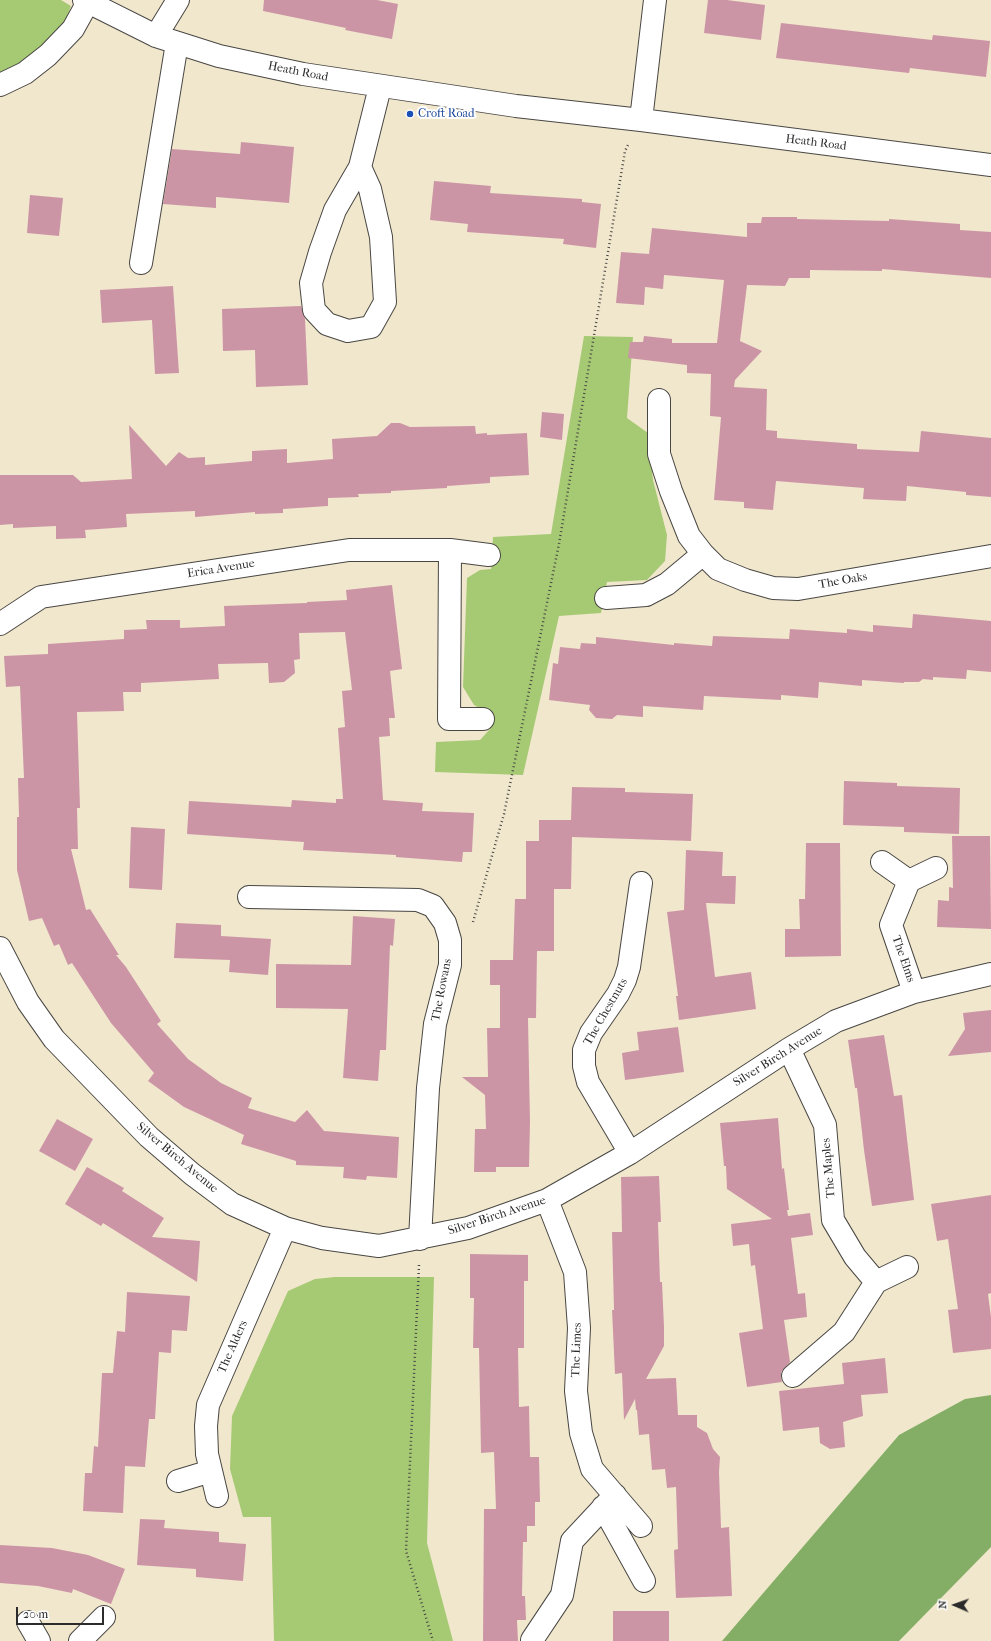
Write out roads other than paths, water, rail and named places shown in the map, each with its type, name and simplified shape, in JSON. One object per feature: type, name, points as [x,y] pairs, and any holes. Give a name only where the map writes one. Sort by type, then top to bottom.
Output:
[{"type":"street","points":[[156,36],[178,0]]},
{"type":"street","points":[[641,120],[655,0]]},
{"type":"street","name":"Heath Road","points":[[0,85],[25,73],[48,55],[73,29],[86,1],[156,36],[219,56],[303,74],[380,87],[516,106],[641,120],[991,165]]},
{"type":"street","points":[[141,263],[177,43]]},
{"type":"street","points":[[360,167],[370,189],[381,238],[386,302],[371,327],[348,331],[327,324],[314,310],[311,283],[335,210],[360,167],[380,87]]},
{"type":"street","name":"The Oaks","points":[[659,400],[659,454],[671,491],[689,536],[703,554],[718,569],[745,580],[773,588],[798,589],[991,556]]},
{"type":"street","name":"Erica Avenue","points":[[0,624],[41,597],[349,550],[450,550],[489,555]]},
{"type":"street","points":[[450,550],[449,719],[483,719]]},
{"type":"street","points":[[606,598],[646,596],[667,584],[703,554]]},
{"type":"street","points":[[882,862],[909,881],[936,868]]},
{"type":"street","name":"The Elms","points":[[909,881],[891,925],[914,992]]},
{"type":"street","name":"The Chestnuts","points":[[630,1153],[588,1082],[584,1066],[584,1050],[591,1033],[618,994],[625,980],[629,967],[641,883]]},
{"type":"street","name":"The Rowans","points":[[250,897],[418,900],[432,906],[445,923],[450,940],[450,965],[435,1024],[428,1088],[420,1239]]},
{"type":"street","name":"Silver Birch Avenue","points":[[0,948],[5,973],[54,1039],[149,1137],[192,1174],[232,1204],[286,1228],[322,1238],[380,1246],[468,1228],[547,1200],[630,1153],[789,1049],[836,1021],[914,992],[991,974]]},
{"type":"street","name":"The Maples","points":[[789,1049],[825,1125],[833,1220],[855,1257],[876,1282]]},
{"type":"street","name":"The Limes","points":[[547,1200],[575,1272],[579,1328],[576,1391],[581,1433],[592,1469],[609,1501],[641,1526]]},
{"type":"street","name":"The Alders","points":[[217,1496],[207,1454],[206,1426],[208,1405],[286,1228]]},
{"type":"street","points":[[793,1376],[844,1332],[876,1282],[907,1267]]},
{"type":"street","points":[[178,1481],[211,1471]]},
{"type":"street","points":[[532,1640],[562,1595],[572,1541],[609,1501],[644,1581]]},
{"type":"street","points":[[80,1641],[104,1617]]},
{"type":"street","points":[[28,1622],[39,1641]]},
{"type":"place","name":"Croft Road","points":[[410,114]]}]
